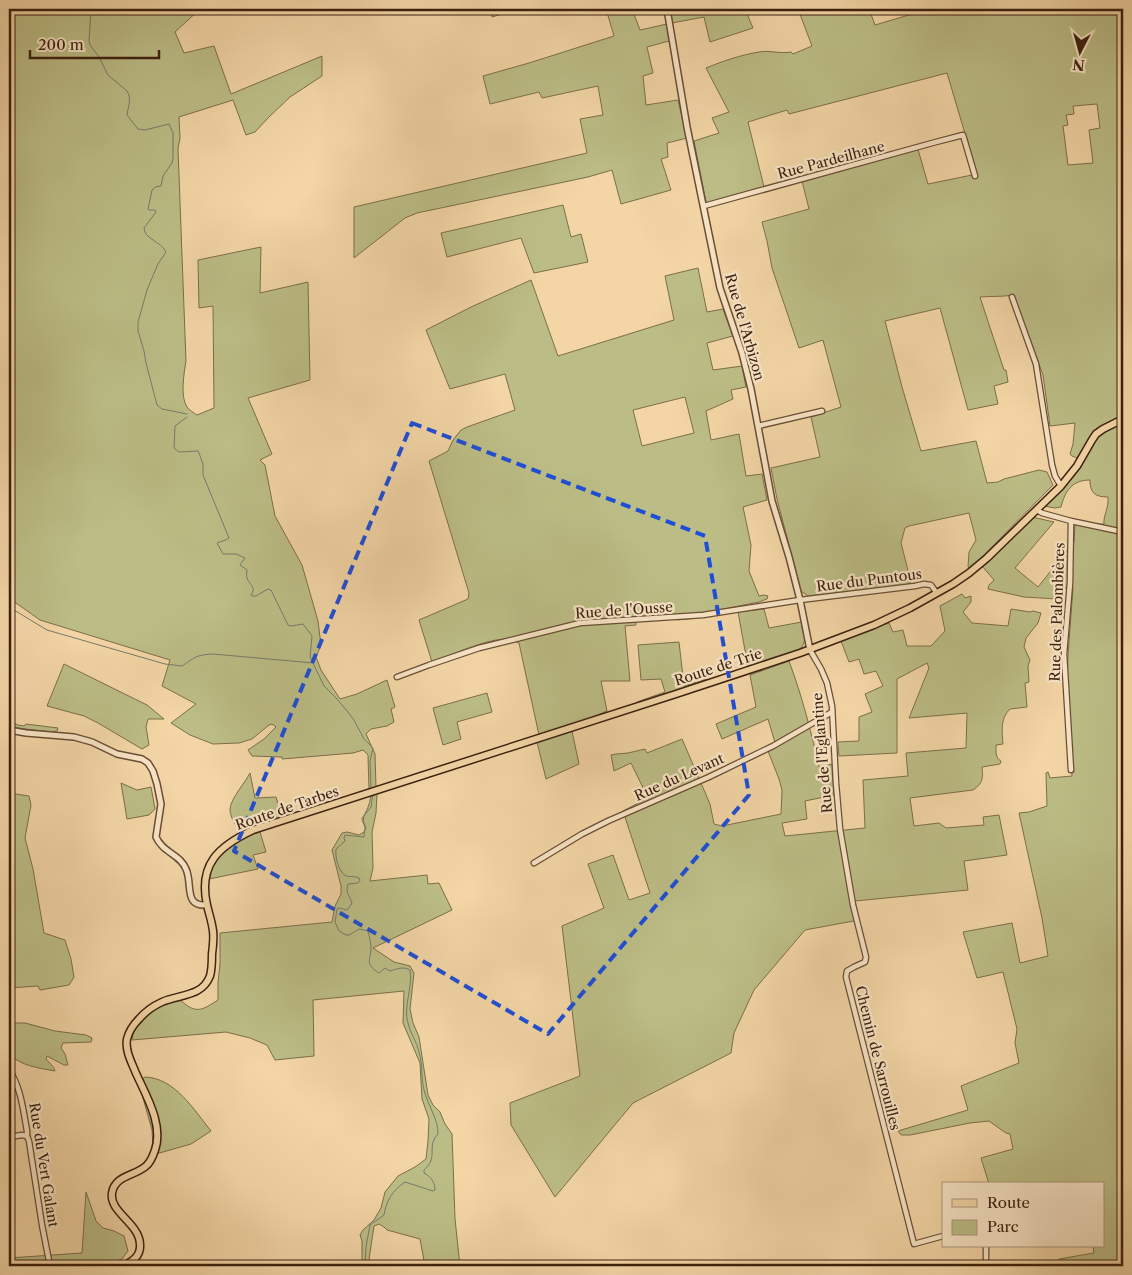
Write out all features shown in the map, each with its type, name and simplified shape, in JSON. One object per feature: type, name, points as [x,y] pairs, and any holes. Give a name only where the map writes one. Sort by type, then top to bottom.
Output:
[{"type":"main road","name":"Route de Trie","points":[[368,793],[620,713],[810,650],[874,626],[953,584],[987,558],[1061,486],[1073,472],[1096,434],[1123,419]]},
{"type":"main road","name":"Route de Tarbes","points":[[123,1266],[138,1254],[140,1242],[139,1236],[132,1225],[113,1203],[112,1191],[118,1181],[140,1170],[151,1160],[157,1144],[157,1129],[152,1110],[130,1059],[127,1039],[130,1029],[153,1006],[171,998],[196,993],[209,978],[212,968],[213,932],[205,890],[208,867],[216,855],[235,838],[253,830],[368,793]]},
{"type":"street","name":"Rue de l'Arbizon","points":[[667,9],[687,127],[720,288],[742,353],[772,501],[800,600],[810,650]]},
{"type":"street","name":"Rue Pardeilhane","points":[[704,206],[963,135],[975,176]]},
{"type":"street","points":[[1012,297],[1036,364],[1052,465],[1055,476],[1061,486]]},
{"type":"street","points":[[758,426],[822,410]]},
{"type":"street","points":[[1037,510],[1042,514],[1123,532]]},
{"type":"street","name":"Rue des Palombières","points":[[1070,770],[1064,654],[1070,583],[1071,521]]},
{"type":"street","name":"Rue du Puntous","points":[[800,600],[924,584],[931,585],[936,592]]},
{"type":"street","name":"Rue de l'Ousse","points":[[397,677],[429,664],[479,648],[580,623],[703,615],[800,600]]},
{"type":"street","name":"Rue de l'Eglantine","points":[[810,650],[827,683],[832,712],[840,829]]},
{"type":"street","name":"Rue du Levant","points":[[534,863],[582,834],[709,777],[772,746],[832,712]]},
{"type":"street","points":[[9,730],[83,739],[117,754],[142,759],[148,763],[153,771],[161,804],[156,838],[162,848],[183,863],[188,875],[193,902],[197,905],[207,905]]},
{"type":"street","name":"Chemin de Sarrouilles","points":[[840,829],[853,905],[866,957],[865,962],[847,971],[846,977],[860,1035],[914,1244],[942,1236]]},
{"type":"street","name":"Rue du Vert Galant","points":[[9,1069],[20,1090],[50,1266]]},
{"type":"street","points":[[9,1137],[27,1136]]},
{"type":"street","points":[[986,1248],[986,1266]]},
{"type":"highlighted area","points":[[412,423],[705,536],[749,795],[548,1034],[234,851]]},
{"type":"green space","points":[[9,9],[200,9],[175,32],[184,53],[214,46],[231,94],[322,56],[322,76],[290,97],[255,132],[246,135],[233,100],[179,117],[180,138],[178,149],[186,361],[183,391],[187,407],[197,415],[214,408],[213,306],[199,308],[198,260],[261,247],[260,293],[308,282],[310,380],[248,398],[272,454],[260,460],[265,465],[275,516],[302,565],[318,621],[321,645],[316,657],[321,670],[340,699],[357,694],[387,680],[395,707],[391,709],[394,722],[387,726],[371,729],[366,734],[375,754],[376,788],[369,790],[368,755],[363,750],[353,753],[282,759],[282,757],[252,756],[248,750],[264,739],[276,727],[272,724],[252,739],[239,743],[213,744],[190,735],[171,723],[196,704],[162,686],[170,660],[40,620],[9,598]]},
{"type":"green space","points":[[490,9],[518,9],[492,17]]},
{"type":"green space","points":[[606,9],[632,9],[640,30],[667,24],[669,41],[647,47],[653,73],[643,76],[646,105],[678,100],[687,138],[667,143],[668,157],[661,159],[671,190],[621,204],[612,170],[588,177],[417,213],[405,218],[354,258],[354,207],[587,153],[580,119],[603,115],[598,86],[542,98],[539,92],[490,104],[483,76],[614,36]]},
{"type":"green space","points":[[670,9],[745,9],[753,28],[710,42],[704,17],[672,23]]},
{"type":"green space","points":[[798,9],[869,9],[875,25],[909,15],[908,9],[1123,9],[1123,415],[1093,434],[1077,458],[1070,454],[1075,423],[1050,426],[1043,375],[1013,295],[980,297],[1004,370],[1006,370],[1008,382],[994,386],[998,404],[968,410],[940,308],[885,321],[921,451],[976,441],[987,483],[998,482],[1039,470],[1047,472],[1053,485],[970,568],[968,567],[969,552],[976,540],[969,513],[905,528],[901,543],[911,582],[904,586],[808,596],[801,591],[777,499],[771,468],[820,457],[811,417],[841,407],[823,340],[799,348],[772,268],[762,222],[809,209],[802,181],[917,146],[928,184],[977,174],[947,73],[789,114],[787,110],[748,122],[765,191],[707,207],[694,141],[719,133],[712,118],[729,112],[706,68],[752,53],[767,51],[791,52],[793,54],[812,46]],"holes":[[[1097,104],[1100,128],[1089,130],[1093,163],[1068,165],[1063,126],[1068,125],[1066,115],[1074,114],[1073,106]]]},
{"type":"green space","points":[[563,205],[571,237],[581,234],[588,262],[534,273],[521,238],[447,257],[441,233]]},
{"type":"green space","points":[[698,268],[707,312],[723,309],[733,336],[707,343],[713,370],[742,366],[746,387],[731,390],[733,399],[706,411],[711,440],[739,434],[746,476],[762,474],[767,500],[743,507],[751,545],[749,571],[759,596],[768,596],[767,599],[759,602],[698,614],[698,618],[677,620],[677,615],[635,617],[636,625],[625,626],[630,681],[601,681],[607,711],[539,735],[519,643],[506,639],[496,640],[432,662],[419,620],[468,599],[469,593],[429,461],[448,451],[453,440],[461,430],[515,410],[505,374],[450,389],[426,330],[531,280],[558,356],[674,320],[665,276]],"holes":[[[685,397],[694,433],[642,446],[633,410]]]},
{"type":"green space","points":[[1123,421],[1123,1266],[1060,1266],[1059,1259],[1094,1253],[1093,1248],[1104,1248],[1104,1182],[988,1182],[981,1158],[1013,1149],[1010,1134],[989,1121],[910,1135],[901,1135],[898,1131],[968,1110],[961,1086],[1019,1063],[1015,1043],[1017,1029],[1003,972],[977,978],[963,932],[1012,923],[1020,963],[1048,956],[1042,918],[1019,813],[1047,806],[1046,773],[1048,772],[1050,778],[1072,776],[1067,688],[1073,588],[1059,588],[1057,599],[1024,597],[988,589],[994,580],[982,566],[1032,517],[1054,522],[1015,568],[1038,587],[1074,542],[1075,524],[1104,524],[1108,497],[1094,493],[1090,480],[1074,484],[1067,491],[1061,507],[1044,506],[1102,433]]},
{"type":"green space","points":[[962,594],[965,598],[971,596],[971,602],[963,612],[972,623],[1008,626],[1011,609],[1041,613],[1038,623],[1026,638],[1024,647],[1030,660],[1028,666],[1029,682],[1025,683],[1027,707],[1010,709],[1007,713],[1002,725],[1003,744],[996,745],[996,754],[1001,761],[1000,764],[982,767],[982,780],[973,790],[910,798],[914,826],[939,823],[946,828],[984,825],[983,817],[999,815],[1007,855],[964,861],[968,890],[855,901],[859,920],[805,930],[754,990],[734,1033],[731,1053],[633,1103],[555,1197],[511,1125],[510,1103],[580,1076],[562,926],[604,908],[588,864],[613,855],[629,900],[650,893],[623,811],[648,798],[631,763],[614,771],[611,755],[645,749],[647,753],[682,739],[710,804],[714,824],[722,826],[781,814],[782,790],[768,751],[776,746],[768,719],[722,739],[716,724],[756,707],[750,675],[789,661],[806,714],[819,767],[832,764],[834,795],[805,801],[807,819],[782,823],[785,836],[865,828],[863,780],[908,776],[906,753],[966,748],[967,713],[909,718],[929,668],[927,663],[897,679],[897,753],[839,756],[838,742],[859,741],[859,717],[872,712],[865,694],[883,686],[876,671],[864,674],[859,659],[849,662],[841,641],[889,623],[893,632],[903,630],[907,646],[931,646],[945,631],[940,606]]},
{"type":"green space","points":[[764,609],[769,628],[802,622],[804,643],[795,652],[748,667],[738,612]]},
{"type":"green space","points":[[679,642],[684,686],[707,679],[707,681],[638,705],[637,702],[665,692],[661,679],[641,680],[638,645]]},
{"type":"green space","points":[[64,664],[147,705],[164,719],[148,719],[146,727],[149,745],[142,749],[84,716],[47,706]]},
{"type":"green space","points":[[487,693],[492,712],[457,722],[461,739],[443,745],[433,708]]},
{"type":"green space","points":[[9,721],[24,726],[26,724],[58,728],[57,731],[52,732],[9,727]]},
{"type":"green space","points":[[572,731],[579,764],[546,779],[537,742]]},
{"type":"green space","points":[[250,773],[255,798],[276,797],[282,817],[240,832],[232,818],[230,809],[235,795]]},
{"type":"green space","points":[[121,783],[137,790],[151,787],[155,809],[149,815],[127,819]]},
{"type":"green space","points":[[9,793],[29,796],[31,805],[25,838],[33,869],[44,933],[65,940],[74,977],[69,985],[40,990],[38,986],[9,988]]},
{"type":"green space","points":[[377,794],[372,832],[373,868],[370,881],[427,875],[428,884],[439,883],[452,910],[373,948],[394,962],[410,966],[414,973],[410,1009],[419,1037],[428,1095],[452,1134],[455,1219],[460,1266],[425,1266],[420,1239],[387,1230],[379,1224],[374,1226],[368,1266],[362,1266],[362,1241],[360,1235],[374,1220],[381,1208],[385,1192],[398,1176],[426,1159],[429,1119],[422,1099],[420,1063],[403,1023],[404,991],[313,1000],[314,1056],[275,1060],[267,1045],[250,1038],[226,1032],[132,1040],[137,1024],[149,1013],[164,1005],[180,1000],[195,1009],[203,1009],[218,1000],[220,933],[332,922],[335,906],[341,894],[341,886],[332,850],[342,833],[347,832],[359,835],[364,832],[366,828],[364,816],[371,796]]},
{"type":"green space","points":[[260,832],[266,852],[253,855],[258,869],[209,879],[215,862],[227,848]]},
{"type":"green space","points":[[12,1023],[25,1023],[55,1031],[86,1035],[92,1038],[91,1042],[63,1043],[61,1048],[68,1065],[64,1065],[47,1056],[46,1059],[55,1071],[43,1069],[25,1064],[9,1054],[9,1026]]},
{"type":"green space","points":[[145,1077],[166,1083],[175,1089],[191,1105],[211,1131],[191,1144],[156,1154],[153,1147],[152,1130],[141,1091],[141,1080]]},
{"type":"green space","points":[[86,1192],[96,1221],[103,1228],[124,1236],[128,1251],[122,1259],[98,1266],[9,1266],[9,1258],[82,1253]]},
{"type":"waterway","points":[[91,9],[90,45],[99,57],[108,75],[127,91],[129,97],[127,115],[138,129],[145,130],[169,124],[173,133],[172,163],[163,176],[161,186],[155,187],[152,190],[148,209],[155,210],[156,212],[144,228],[147,235],[164,248],[166,252],[158,264],[147,290],[138,322],[138,331],[157,405],[162,409],[187,414]]},
{"type":"waterway","points":[[187,417],[175,426],[174,448],[179,452],[198,451],[199,453],[203,464],[203,475],[229,538],[217,543],[223,554],[236,554],[245,558],[240,565],[247,570],[247,578],[253,588],[251,595],[256,596],[268,589],[271,590],[288,625],[303,624],[312,636],[310,657],[324,686],[347,711],[364,739],[373,748],[370,761],[371,788]]},
{"type":"waterway","points":[[9,607],[47,630],[165,664],[182,666],[196,657],[213,654],[313,663]]},
{"type":"waterway","points":[[365,1266],[370,1225],[384,1215],[388,1201],[397,1189],[405,1182],[435,1190],[431,1178],[424,1173],[424,1170],[430,1163],[433,1141],[438,1134],[438,1128],[424,1090],[418,1048],[407,1017],[410,970],[402,968],[390,971],[385,968],[379,973],[374,970],[369,961],[371,946],[368,931],[359,929],[346,935],[339,931],[335,922],[337,909],[346,910],[352,903],[347,892],[348,884],[360,881],[359,878],[343,874],[339,868],[336,849],[345,841],[345,835],[364,837],[365,827],[362,818],[371,807],[373,794]]}]
